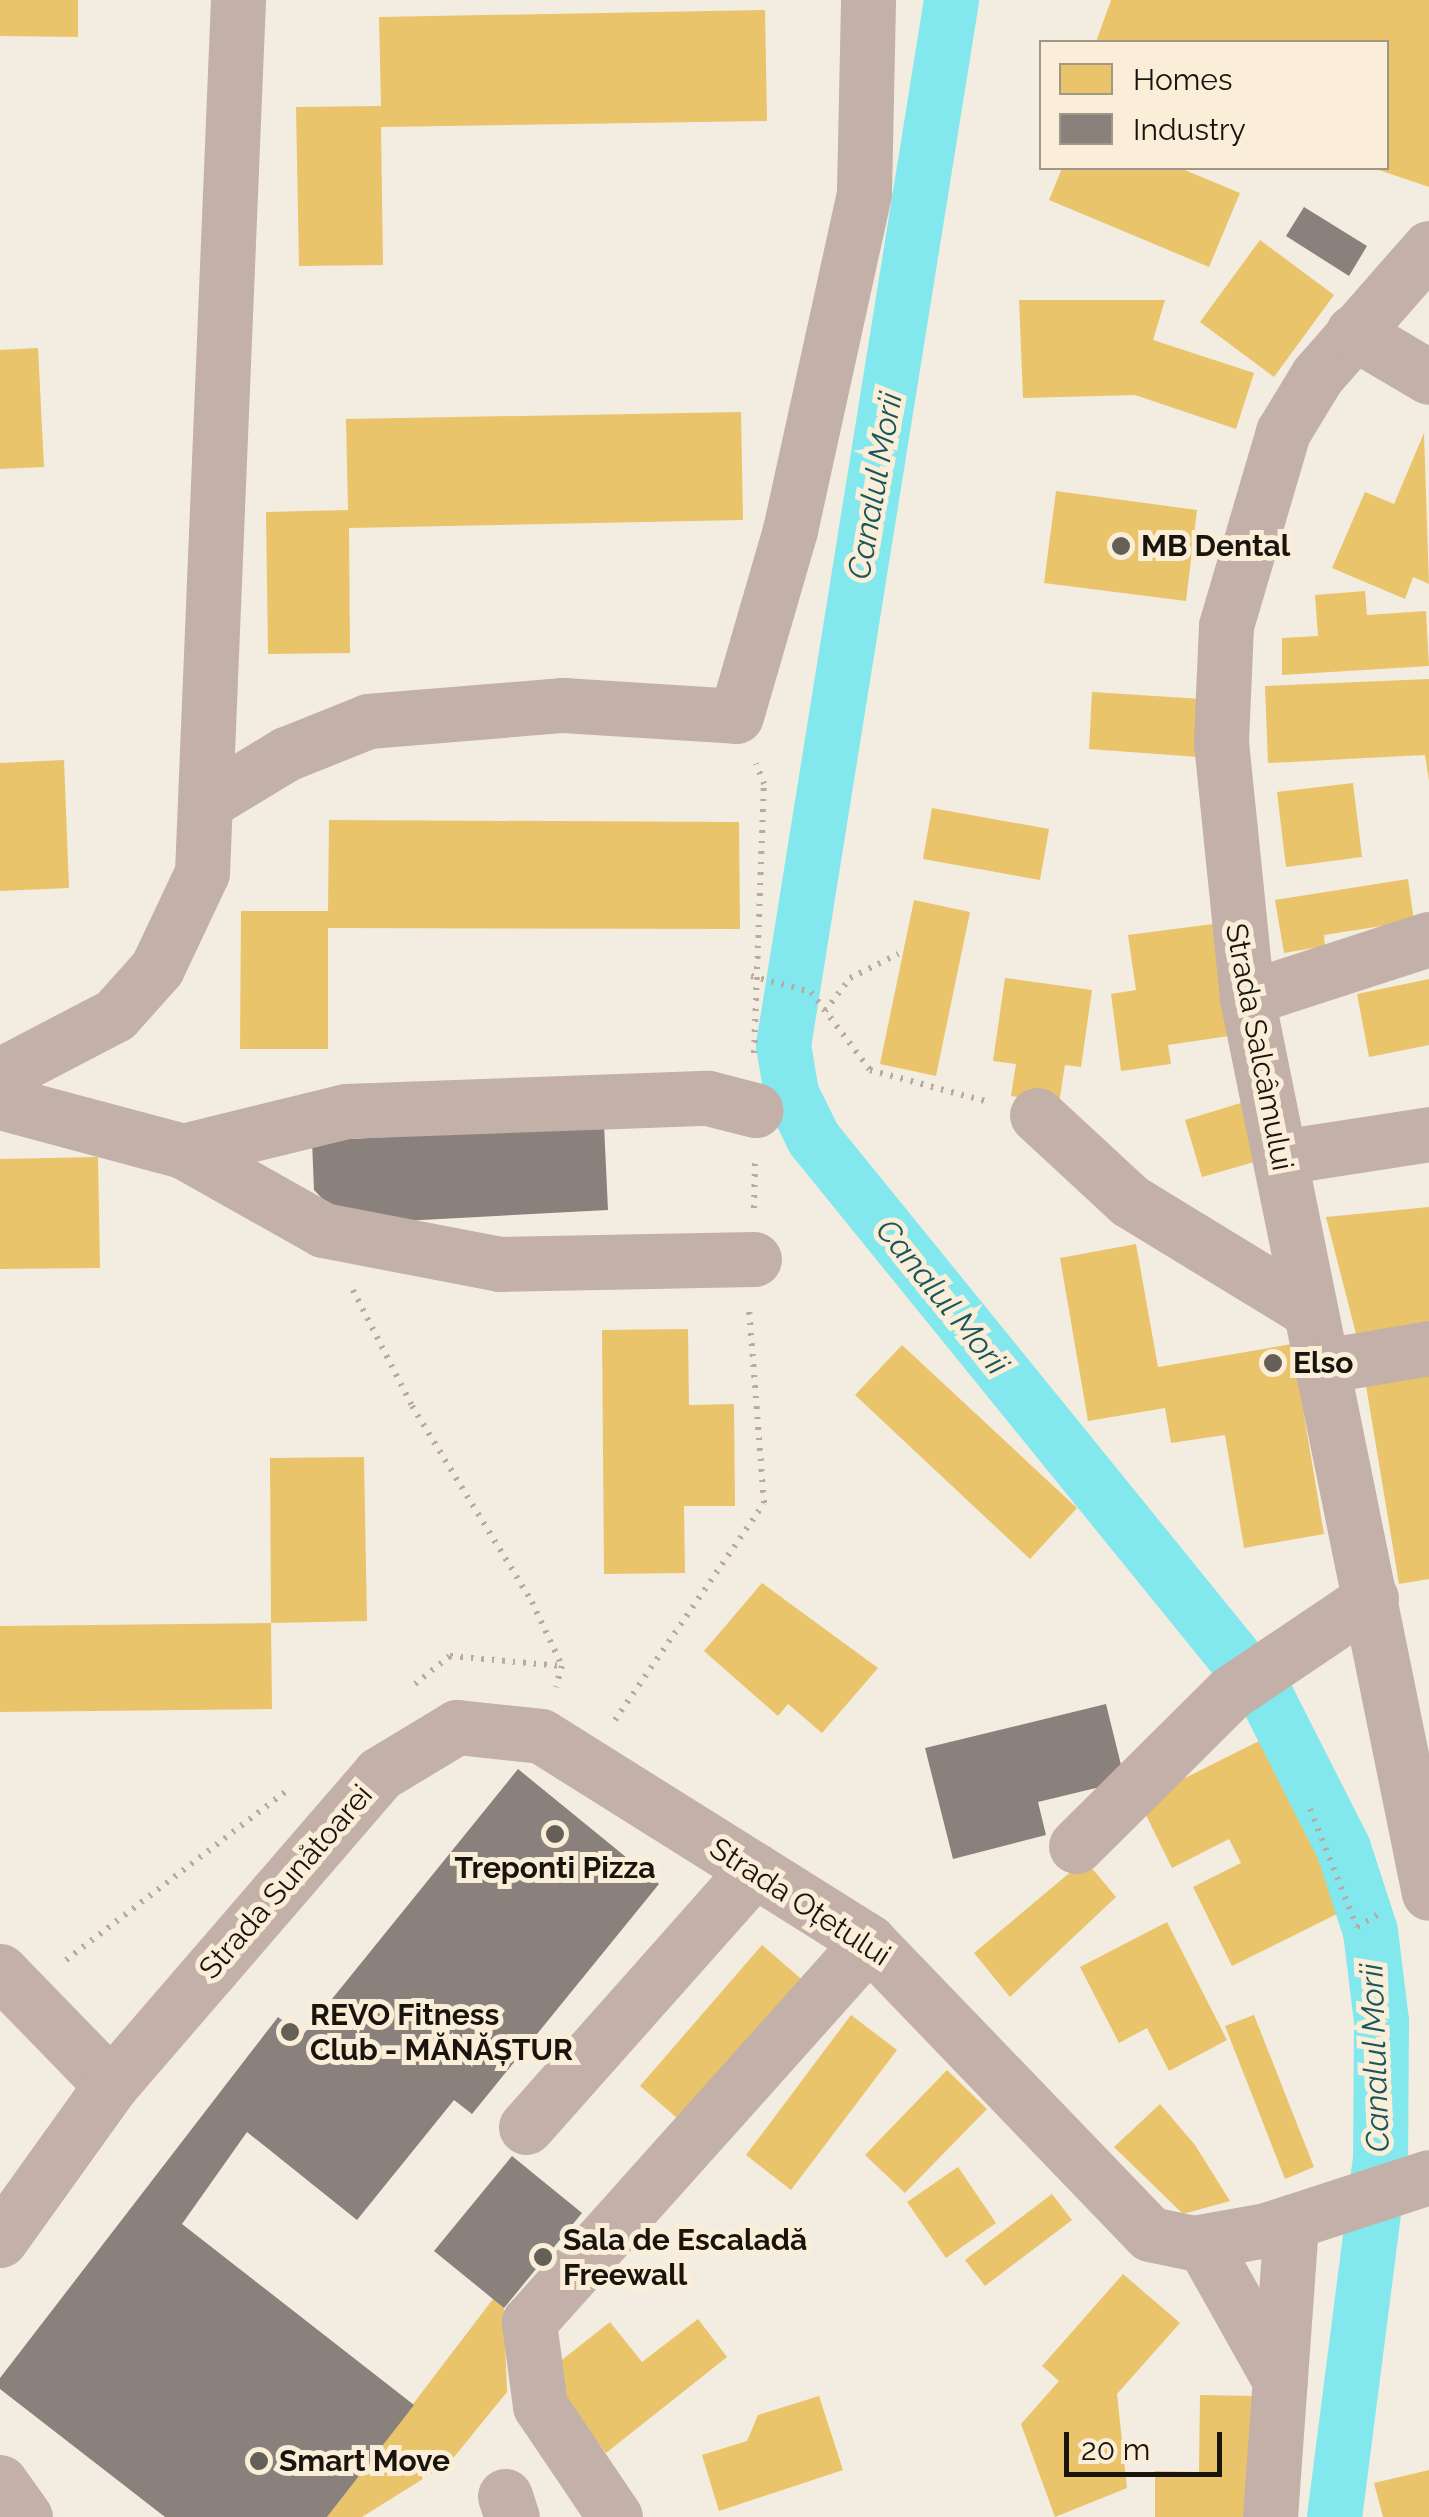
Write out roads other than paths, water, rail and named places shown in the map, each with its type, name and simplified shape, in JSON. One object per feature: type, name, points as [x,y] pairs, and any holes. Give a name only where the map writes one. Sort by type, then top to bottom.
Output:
[{"type":"street","points":[[0,1075],[115,1014],[157,968],[202,873],[238,0]]},
{"type":"street","points":[[205,803],[286,754],[368,721],[563,706],[736,716],[790,530],[864,193],[868,0]]},
{"type":"street","name":"Strada Salcâmului","points":[[1429,248],[1353,332],[1283,432],[1226,626],[1223,822],[1247,998],[1372,1598],[1409,1672],[1429,1888]]},
{"type":"street","points":[[1353,332],[1429,377]]},
{"type":"street","points":[[1247,998],[1429,939]]},
{"type":"street","points":[[183,1151],[346,1111],[708,1098],[755,1110]]},
{"type":"street","points":[[0,1102],[183,1151],[324,1230],[499,1264],[754,1259]]},
{"type":"street","points":[[1037,1115],[1130,1201],[1310,1311]]},
{"type":"street","points":[[1281,1156],[1429,1134]]},
{"type":"street","points":[[1322,1366],[1429,1348]]},
{"type":"street","points":[[1076,1846],[1230,1694],[1280,1656],[1372,1598]]},
{"type":"street","name":"Strada Sunătoarei","points":[[0,2240],[111,2086],[378,1774],[432,1737],[540,1742]]},
{"type":"street","name":"Strada Oțetului","points":[[540,1742],[870,1942],[1133,2220],[1171,2242],[1202,2242],[1314,2215],[1422,2179]]},
{"type":"street","points":[[526,2127],[754,1870]]},
{"type":"street","points":[[615,2517],[540,2406],[529,2322],[870,1942]]},
{"type":"street","points":[[0,1972],[111,2086]]},
{"type":"street","points":[[1270,2517],[1280,2382],[1314,2215]]},
{"type":"street","points":[[1202,2242],[1280,2382]]},
{"type":"street","points":[[0,2482],[26,2517]]},
{"type":"waterway","name":"Canalul Morii","points":[[951,0],[783,1045],[791,1093],[813,1138],[1266,1696],[1343,1848],[1370,1931],[1381,2021],[1380,2158],[1334,2517]]},
{"type":"place","name":"MB Dental","points":[[1121,546]]},
{"type":"place","name":"Elso","points":[[1273,1363]]},
{"type":"place","name":"Treponti Pizza","points":[[555,1834]]},
{"type":"place","name":"REVO Fitness Club - MĂNĂȘTUR","points":[[290,2032]]},
{"type":"place","name":"Sala de Escaladă Freewall","points":[[543,2257]]},
{"type":"place","name":"Smart Move","points":[[259,2461]]}]
